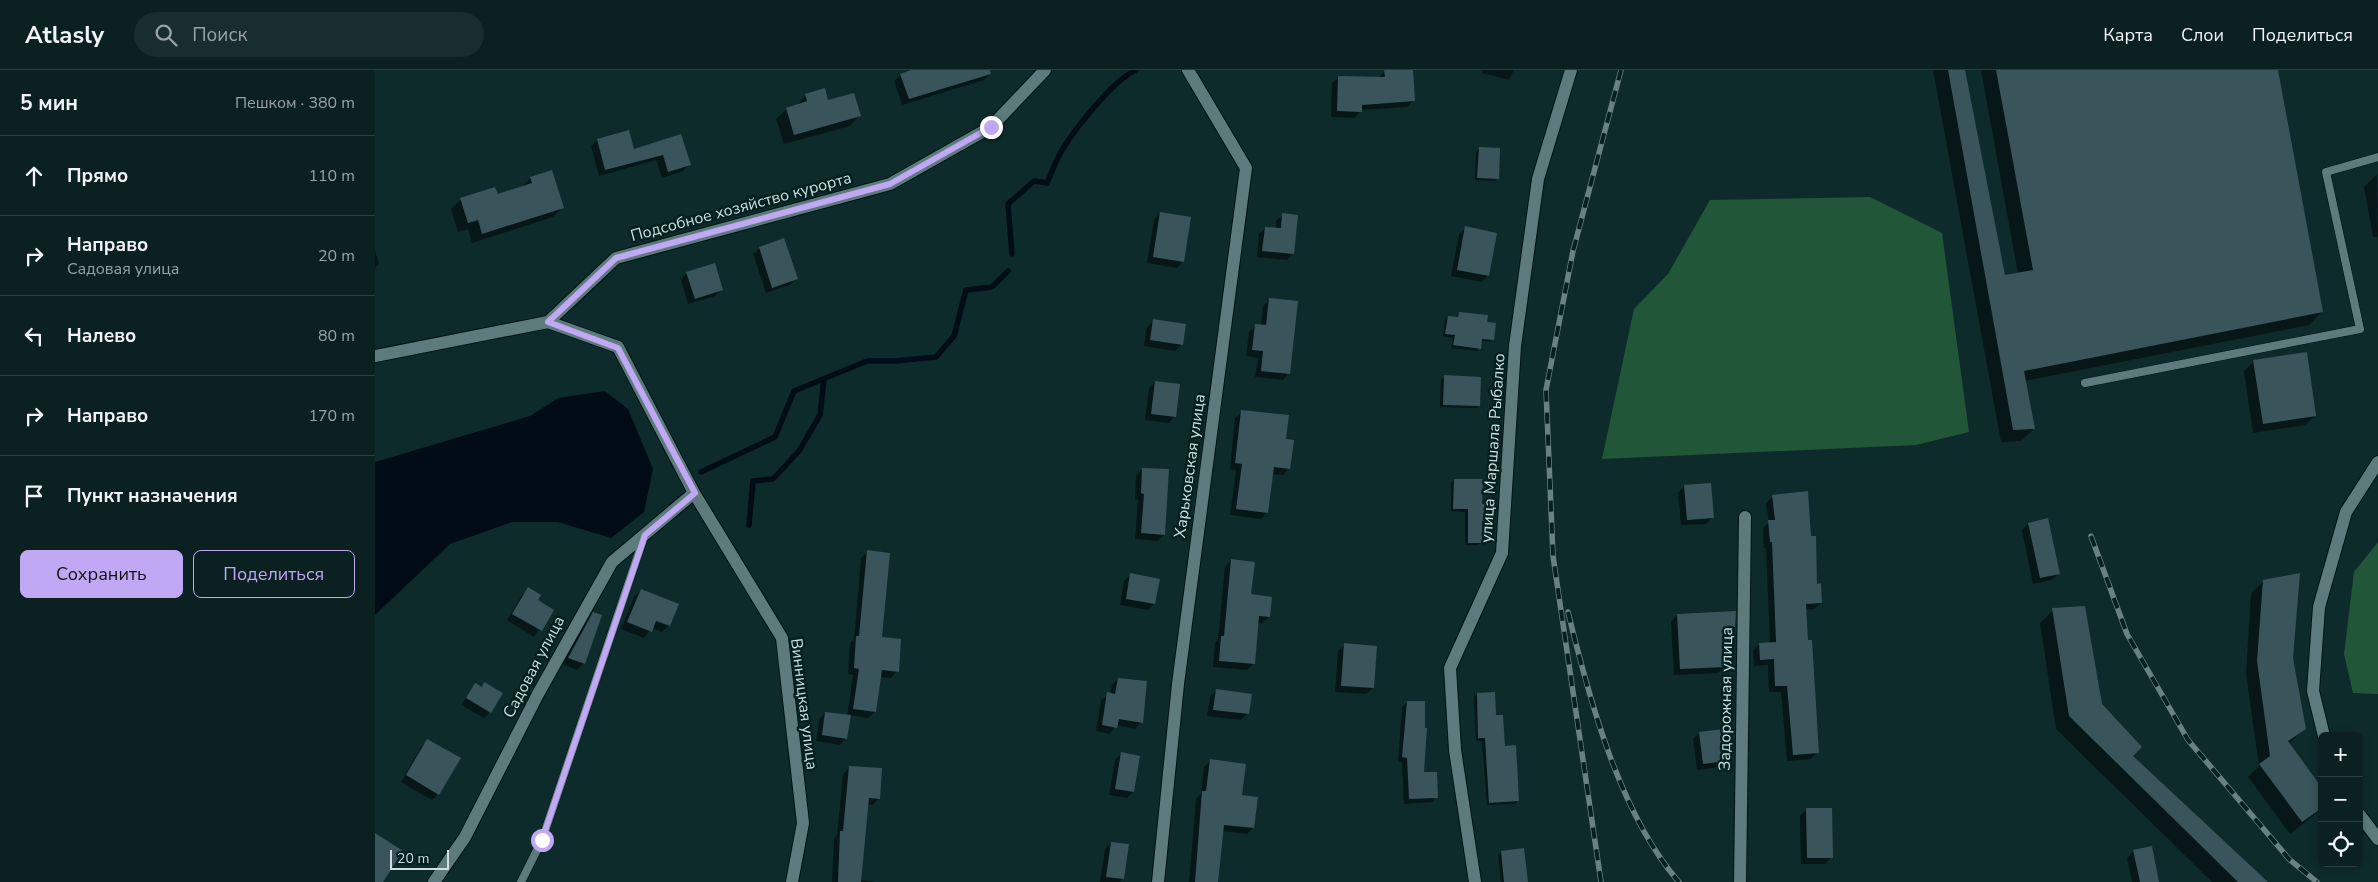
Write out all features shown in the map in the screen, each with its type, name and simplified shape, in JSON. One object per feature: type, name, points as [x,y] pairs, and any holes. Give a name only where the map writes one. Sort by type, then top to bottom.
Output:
[{"type":"street","name":"Подсобное хозяйство курорта","points":[[548,322],[616,258],[890,184],[991,127],[1045,70]]},
{"type":"street","name":"Харьковская улица","points":[[1158,882],[1177,684],[1246,168],[1188,70]]},
{"type":"street","name":"улица Маршала Рыбалко","points":[[1475,882],[1455,750],[1450,668],[1502,553],[1515,346],[1538,179],[1571,70]]},
{"type":"street","points":[[375,356],[548,322]]},
{"type":"street","name":"Винницкая улица","points":[[548,322],[618,348],[695,493],[782,638],[803,823],[793,882]]},
{"type":"street","points":[[2323,732],[2313,691],[2319,607],[2347,512],[2378,462]]},
{"type":"street","name":"Садовая улица","points":[[434,882],[465,837],[538,694],[612,562],[695,493]]},
{"type":"street","name":"Задорожная улица","points":[[1740,882],[1745,517]]},
{"type":"street","points":[[2363,819],[2378,839]]},
{"type":"lane","points":[[2085,383],[2360,329],[2326,172],[2378,157]]},
{"type":"lane","points":[[521,882],[542,840],[645,535]]},
{"type":"green space","points":[[1870,197],[1942,233],[1969,432],[1916,445],[1602,459],[1634,309],[1668,274],[1710,200]]},
{"type":"green space","points":[[2378,542],[2378,694],[2353,693],[2344,654],[2354,572]]},
{"type":"shaded area","points":[[605,391],[628,409],[653,469],[644,512],[611,538],[558,522],[512,522],[450,544],[375,615],[375,462],[530,416],[558,398]]},
{"type":"building","points":[[911,70],[990,70],[991,74],[909,99],[900,74]]},
{"type":"building","points":[[1384,70],[1413,70],[1415,101],[1362,105],[1362,112],[1337,111],[1338,76],[1385,77]]},
{"type":"building","points":[[1948,70],[1965,70],[2005,275],[2033,270],[1996,70],[2278,70],[2323,312],[2024,371],[2035,429],[2013,430]]},
{"type":"building","points":[[825,88],[828,100],[854,93],[861,116],[794,135],[786,108],[807,101],[805,94]]},
{"type":"building","points":[[629,130],[634,149],[681,134],[691,165],[668,172],[663,155],[605,170],[597,139]]},
{"type":"building","points":[[1479,147],[1500,148],[1499,179],[1477,178]]},
{"type":"building","points":[[552,170],[564,208],[482,234],[478,220],[468,223],[460,198],[495,187],[498,194],[532,183],[530,177]]},
{"type":"building","points":[[1160,212],[1191,217],[1184,262],[1153,257]]},
{"type":"building","points":[[1282,213],[1298,215],[1294,254],[1262,251],[1265,227],[1281,228]]},
{"type":"building","points":[[1465,226],[1497,233],[1489,276],[1457,270]]},
{"type":"building","points":[[784,238],[798,279],[772,288],[759,247]]},
{"type":"building","points":[[715,263],[723,290],[695,299],[686,272]]},
{"type":"building","points":[[1269,298],[1298,301],[1290,374],[1261,371],[1263,351],[1252,350],[1255,324],[1266,325]]},
{"type":"building","points":[[1459,312],[1488,315],[1487,322],[1496,323],[1494,340],[1482,339],[1481,349],[1453,345],[1455,335],[1445,334],[1448,316],[1458,317]]},
{"type":"building","points":[[1153,319],[1186,324],[1183,345],[1150,340]]},
{"type":"building","points":[[2307,352],[2316,416],[2263,424],[2253,360]]},
{"type":"building","points":[[1444,375],[1481,377],[1480,406],[1443,405]]},
{"type":"building","points":[[1155,381],[1180,384],[1176,417],[1151,414]]},
{"type":"building","points":[[1241,410],[1289,415],[1286,439],[1294,440],[1290,469],[1274,467],[1268,513],[1236,509],[1242,464],[1235,463]]},
{"type":"building","points":[[1142,468],[1169,469],[1165,535],[1141,533],[1144,494],[1141,493]]},
{"type":"building","points":[[1454,479],[1483,479],[1482,504],[1488,504],[1488,521],[1482,521],[1482,543],[1468,543],[1468,509],[1453,509]]},
{"type":"building","points":[[1711,483],[1714,518],[1687,520],[1684,485]]},
{"type":"building","points":[[1808,491],[1811,536],[1816,536],[1817,584],[1821,583],[1822,603],[1806,604],[1808,640],[1812,640],[1819,753],[1793,755],[1787,686],[1775,686],[1774,659],[1760,660],[1759,643],[1776,642],[1772,542],[1770,542],[1768,520],[1775,520],[1772,495]]},
{"type":"building","points":[[2048,518],[2060,574],[2040,578],[2028,523]]},
{"type":"building","points":[[867,550],[890,553],[882,637],[901,639],[899,672],[882,670],[876,712],[853,709],[859,669],[854,668],[856,636],[859,636]]},
{"type":"building","points":[[1231,559],[1255,562],[1251,594],[1272,597],[1270,617],[1259,616],[1255,664],[1219,661],[1221,636],[1224,636]]},
{"type":"building","points":[[1130,573],[1160,579],[1155,604],[1126,599]]},
{"type":"building","points":[[2300,573],[2293,658],[2306,729],[2288,741],[2318,782],[2318,811],[2302,822],[2259,764],[2270,756],[2257,661],[2263,580]]},
{"type":"building","points":[[528,587],[541,595],[538,600],[554,610],[542,631],[512,614]]},
{"type":"building","points":[[641,589],[679,604],[670,626],[656,621],[652,632],[627,622]]},
{"type":"building","points":[[2085,606],[2102,704],[2142,747],[2133,756],[2268,882],[2238,882],[2069,716],[2052,608]]},
{"type":"building","points":[[1736,611],[1735,627],[1724,630],[1726,667],[1680,669],[1677,614]]},
{"type":"building","points":[[593,612],[602,615],[585,664],[568,658]]},
{"type":"building","points":[[1344,643],[1377,646],[1374,688],[1341,686]]},
{"type":"building","points":[[1118,678],[1147,681],[1143,723],[1119,719],[1117,728],[1102,725],[1107,692],[1115,694]]},
{"type":"building","points":[[484,682],[503,693],[491,713],[466,698],[475,683],[482,687]]},
{"type":"building","points":[[1216,689],[1252,694],[1249,714],[1213,710]]},
{"type":"building","points":[[1495,692],[1496,715],[1503,715],[1505,746],[1516,745],[1519,801],[1489,803],[1485,738],[1478,738],[1477,693]]},
{"type":"building","points":[[1407,701],[1425,701],[1425,728],[1427,728],[1424,772],[1437,772],[1438,798],[1409,799],[1407,758],[1402,757]]},
{"type":"building","points":[[825,712],[851,715],[847,739],[822,735]]},
{"type":"building","points":[[1724,729],[1727,761],[1703,764],[1699,732]]},
{"type":"building","points":[[427,739],[461,758],[439,795],[406,775]]},
{"type":"building","points":[[1121,752],[1140,756],[1134,792],[1115,789]]},
{"type":"building","points":[[1210,759],[1246,764],[1242,795],[1258,797],[1254,828],[1224,825],[1218,882],[1195,882],[1202,791],[1206,791]]},
{"type":"building","points":[[849,766],[882,768],[880,799],[869,798],[861,882],[838,882],[840,831],[843,831]]},
{"type":"building","points":[[1806,808],[1832,808],[1833,858],[1807,858]]},
{"type":"building","points":[[375,833],[403,851],[383,882],[375,882]]},
{"type":"building","points":[[1111,842],[1129,844],[1124,879],[1106,877]]},
{"type":"building","points":[[2152,846],[2159,882],[2140,882],[2133,850]]},
{"type":"building","points":[[1524,848],[1528,882],[1504,882],[1501,851]]},
{"type":"waterway","points":[[1012,254],[1008,204],[1034,181],[1047,183],[1062,150],[1085,118],[1106,94],[1127,75],[1136,70]]},
{"type":"waterway","points":[[701,472],[775,437],[794,391],[867,361],[894,361],[936,357],[954,336],[966,290],[992,287],[1008,271]]},
{"type":"waterway","points":[[749,525],[753,481],[773,479],[799,451],[820,415],[824,379]]},
{"type":"railway","points":[[1601,882],[1553,556],[1546,390],[1573,251],[1621,70]]},
{"type":"railway","points":[[2091,536],[2127,634],[2188,740],[2289,859],[2317,882]]},
{"type":"railway","points":[[1568,612],[1597,718],[1623,790],[1658,855],[1679,882]]},
{"type":"route","points":[[542,840],[645,535],[695,493],[618,348],[548,322],[616,258],[890,184],[991,127]]}]
